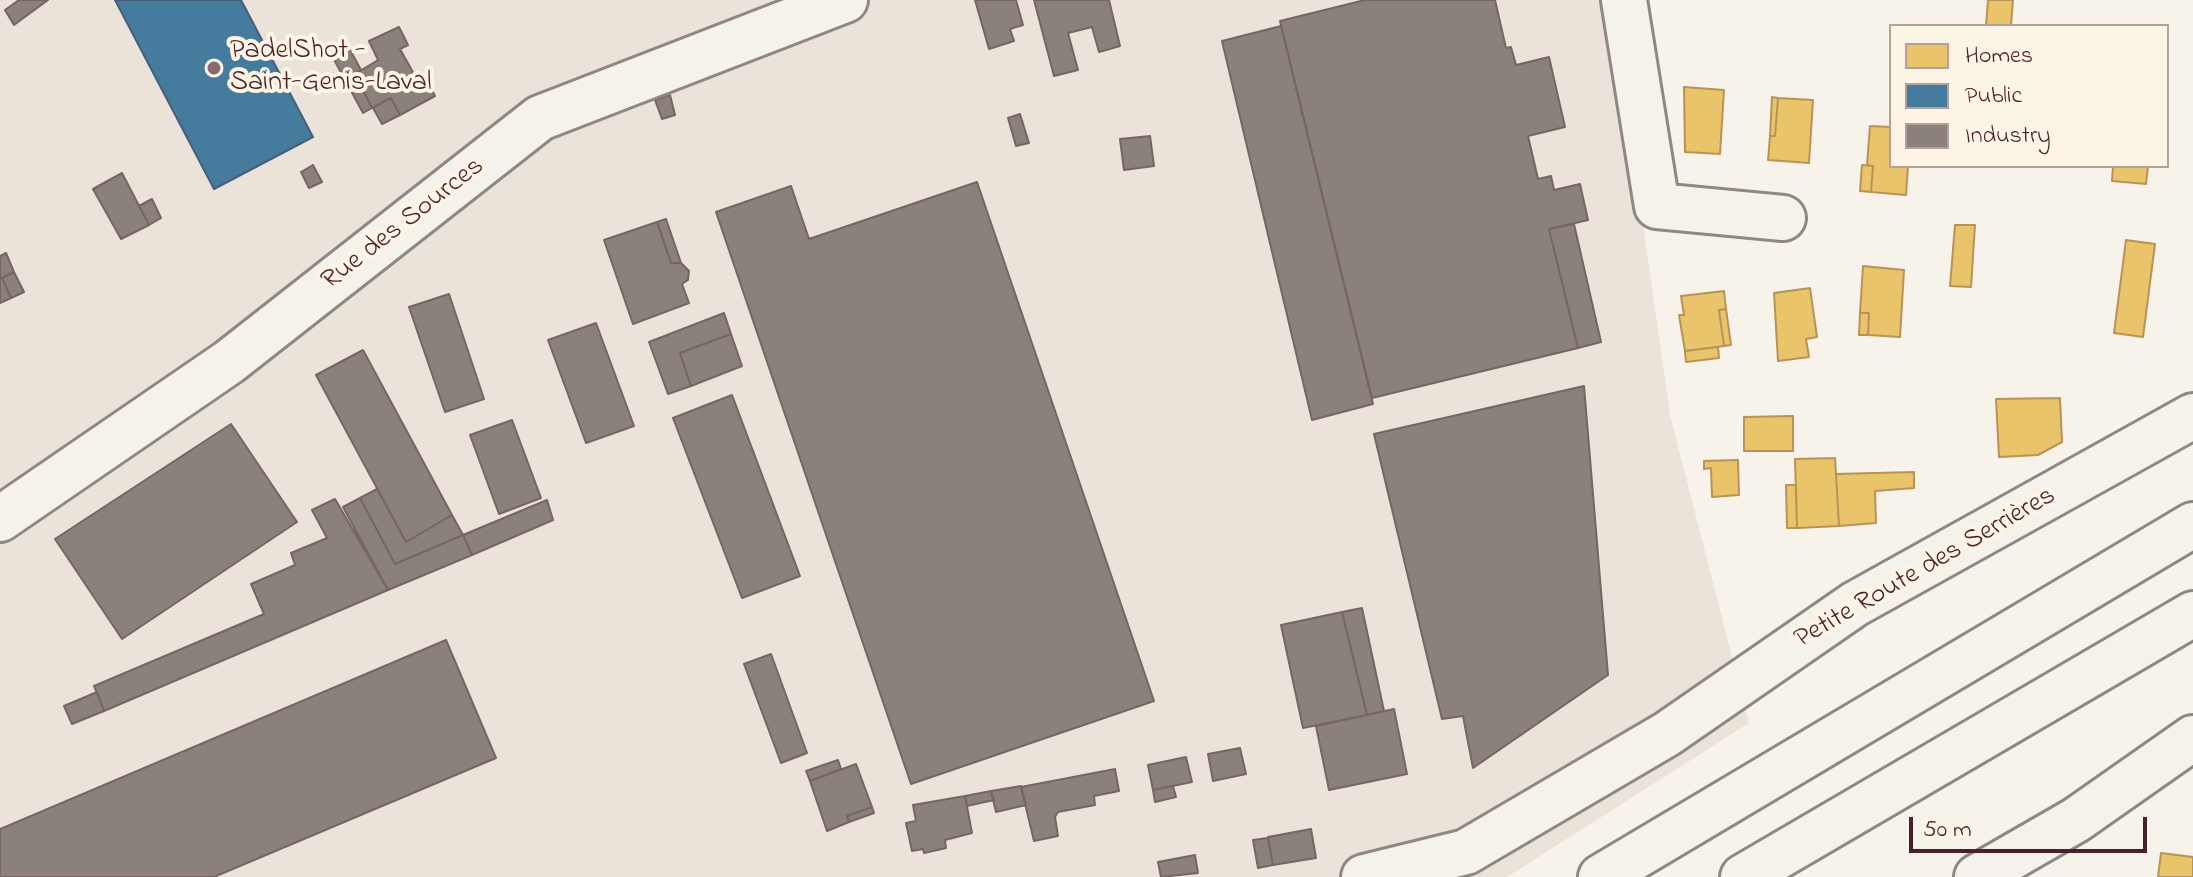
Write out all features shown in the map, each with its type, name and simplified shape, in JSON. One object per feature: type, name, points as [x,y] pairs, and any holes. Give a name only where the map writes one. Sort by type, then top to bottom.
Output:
[{"type":"main road","name":"Rue des Sources","points":[[0,519],[229,362],[540,118],[845,0]]},
{"type":"main road","points":[[1624,0],[1657,206],[1783,218]]},
{"type":"main road","name":"Petite Route des Serrières","points":[[1364,877],[1466,852],[1667,734],[1855,604],[2193,416]]},
{"type":"main road","points":[[1601,877],[2193,525]]},
{"type":"main road","points":[[1743,877],[2193,614]]},
{"type":"main road","points":[[1977,877],[2076,820],[2193,738]]},
{"type":"shaded area","points":[[0,0],[1611,0],[1670,415],[1749,723],[1507,877],[0,877]]},
{"type":"building: Homes","points":[[1988,0],[2013,0],[2011,24],[1986,24]]},
{"type":"building: Homes","points":[[1684,87],[1724,90],[1720,154],[1685,152]]},
{"type":"building: Homes","points":[[1772,97],[1778,98],[1775,136],[1770,136]]},
{"type":"building: Homes","points":[[1778,98],[1813,100],[1809,163],[1768,160],[1770,136],[1775,136]]},
{"type":"building: Homes","points":[[1870,126],[1889,127],[1889,168],[1908,168],[1906,195],[1871,192],[1873,166],[1867,165]]},
{"type":"building: Homes","points":[[1862,165],[1873,166],[1871,192],[1860,191]]},
{"type":"building: Homes","points":[[2113,168],[2148,168],[2146,184],[2112,181]]},
{"type":"building: Homes","points":[[1955,225],[1975,225],[1971,287],[1950,286]]},
{"type":"building: Homes","points":[[2126,240],[2155,244],[2143,337],[2114,333]]},
{"type":"building: Homes","points":[[1863,266],[1904,270],[1900,337],[1868,335],[1869,313],[1860,313]]},
{"type":"building: Homes","points":[[1810,288],[1817,337],[1806,339],[1809,357],[1778,361],[1774,293]]},
{"type":"building: Homes","points":[[1724,291],[1726,309],[1719,310],[1724,346],[1685,351],[1679,315],[1684,315],[1681,296]]},
{"type":"building: Homes","points":[[1726,309],[1731,345],[1724,346],[1719,310]]},
{"type":"building: Homes","points":[[1860,313],[1869,313],[1868,335],[1859,335]]},
{"type":"building: Homes","points":[[1718,347],[1719,358],[1686,362],[1685,351]]},
{"type":"building: Homes","points":[[2060,398],[2062,442],[2038,455],[1999,457],[1996,399]]},
{"type":"building: Homes","points":[[1793,416],[1793,451],[1744,451],[1744,417]]},
{"type":"building: Homes","points":[[1835,458],[1839,526],[1797,528],[1795,459]]},
{"type":"building: Homes","points":[[1738,460],[1739,495],[1712,497],[1711,468],[1704,469],[1704,461]]},
{"type":"building: Homes","points":[[1914,472],[1914,488],[1875,491],[1876,523],[1839,526],[1836,474]]},
{"type":"building: Homes","points":[[1786,485],[1796,485],[1797,528],[1787,528]]},
{"type":"building: Homes","points":[[2161,853],[2193,857],[2193,877],[2158,877]]},
{"type":"building: Public","name":"PadelShot - Saint-Genis-Laval","points":[[115,0],[241,0],[313,137],[214,189]]},
{"type":"building: Industry","points":[[19,0],[48,0],[14,25],[5,10]]},
{"type":"building: Industry","points":[[975,0],[1016,0],[1023,25],[1010,29],[1014,41],[989,49]]},
{"type":"building: Industry","points":[[1034,0],[1109,0],[1120,46],[1099,52],[1092,27],[1068,33],[1078,70],[1054,76]]},
{"type":"building: Industry","points":[[1365,0],[1495,0],[1506,48],[1511,47],[1516,65],[1549,57],[1565,127],[1528,136],[1538,179],[1551,176],[1554,190],[1580,184],[1588,220],[1549,229],[1578,348],[1372,398],[1280,21]]},
{"type":"building: Industry","points":[[1281,26],[1373,404],[1312,420],[1222,41]]},
{"type":"building: Industry","points":[[399,27],[408,45],[400,49],[419,83],[426,79],[435,96],[400,115],[391,98],[372,108],[355,74],[378,60],[369,41]]},
{"type":"building: Industry","points":[[348,46],[361,70],[355,74],[372,108],[363,113],[331,54]]},
{"type":"building: Industry","points":[[670,95],[675,115],[662,119],[655,100]]},
{"type":"building: Industry","points":[[391,98],[400,115],[382,124],[373,108]]},
{"type":"building: Industry","points":[[1020,114],[1029,143],[1016,146],[1008,118]]},
{"type":"building: Industry","points":[[1150,136],[1154,166],[1124,170],[1120,139]]},
{"type":"building: Industry","points":[[313,165],[322,182],[309,188],[301,172]]},
{"type":"building: Industry","points":[[122,173],[149,225],[121,239],[93,189]]},
{"type":"building: Industry","points":[[977,182],[1154,701],[911,784],[716,212],[791,186],[809,239]]},
{"type":"building: Industry","points":[[152,199],[161,218],[149,225],[139,206]]},
{"type":"building: Industry","points":[[666,219],[681,263],[671,263],[657,222]]},
{"type":"building: Industry","points":[[657,222],[671,263],[681,263],[689,271],[688,280],[682,284],[689,303],[633,324],[604,240]]},
{"type":"building: Industry","points":[[1574,224],[1601,342],[1578,348],[1549,229]]},
{"type":"building: Industry","points":[[6,253],[14,272],[2,278],[11,298],[0,303],[0,256]]},
{"type":"building: Industry","points":[[14,272],[24,292],[11,298],[2,278]]},
{"type":"building: Industry","points":[[449,294],[484,399],[445,412],[409,307]]},
{"type":"building: Industry","points":[[724,313],[731,334],[680,353],[691,386],[668,394],[649,342]]},
{"type":"building: Industry","points":[[596,323],[634,426],[586,443],[548,340]]},
{"type":"building: Industry","points":[[731,334],[742,366],[691,386],[680,353]]},
{"type":"building: Industry","points":[[363,350],[452,515],[406,542],[316,375]]},
{"type":"building: Industry","points":[[1584,386],[1608,675],[1473,768],[1463,716],[1442,719],[1374,434]]},
{"type":"building: Industry","points":[[732,395],[800,576],[742,598],[673,418]]},
{"type":"building: Industry","points":[[512,420],[541,498],[499,514],[470,435]]},
{"type":"building: Industry","points":[[231,424],[297,522],[122,639],[55,539]]},
{"type":"building: Industry","points":[[377,489],[406,542],[452,515],[463,535],[395,564],[360,498]]},
{"type":"building: Industry","points":[[360,498],[395,564],[463,535],[472,555],[388,590],[343,507]]},
{"type":"building: Industry","points":[[335,499],[388,590],[104,711],[94,686],[264,614],[251,584],[295,565],[291,553],[327,538],[312,510]]},
{"type":"building: Industry","points":[[547,500],[553,520],[472,555],[463,535]]},
{"type":"building: Industry","points":[[1362,608],[1384,711],[1367,715],[1342,612]]},
{"type":"building: Industry","points":[[1342,612],[1367,715],[1303,728],[1281,625]]},
{"type":"building: Industry","points":[[446,640],[496,758],[214,877],[0,877],[0,829]]},
{"type":"building: Industry","points":[[771,654],[807,753],[781,763],[744,664]]},
{"type":"building: Industry","points":[[97,692],[104,711],[72,724],[64,706]]},
{"type":"building: Industry","points":[[1394,709],[1407,774],[1329,790],[1316,726]]},
{"type":"building: Industry","points":[[1240,748],[1246,774],[1213,781],[1208,754]]},
{"type":"building: Industry","points":[[1186,757],[1192,782],[1153,790],[1148,765]]},
{"type":"building: Industry","points":[[838,760],[841,769],[810,781],[806,771]]},
{"type":"building: Industry","points":[[856,764],[872,807],[847,816],[849,822],[827,831],[810,781]]},
{"type":"building: Industry","points":[[1115,769],[1119,791],[1094,796],[1095,805],[1058,812],[1055,817],[1058,836],[1034,841],[1021,787]]},
{"type":"building: Industry","points":[[1021,786],[1026,805],[996,812],[991,791]]},
{"type":"building: Industry","points":[[1173,786],[1176,797],[1155,802],[1153,790]]},
{"type":"building: Industry","points":[[991,791],[994,800],[967,806],[965,796]]},
{"type":"building: Industry","points":[[965,796],[972,833],[945,840],[946,848],[924,853],[923,849],[912,851],[906,823],[916,821],[913,805]]},
{"type":"building: Industry","points":[[872,807],[874,813],[849,822],[847,816]]},
{"type":"building: Industry","points":[[1311,829],[1316,858],[1273,865],[1268,837]]},
{"type":"building: Industry","points":[[1268,838],[1273,865],[1258,868],[1253,840]]},
{"type":"building: Industry","points":[[1195,855],[1198,873],[1161,877],[1158,862]]},
{"type":"place","name":"PadelShot - Saint-Genis-Laval","points":[[214,68]]}]
